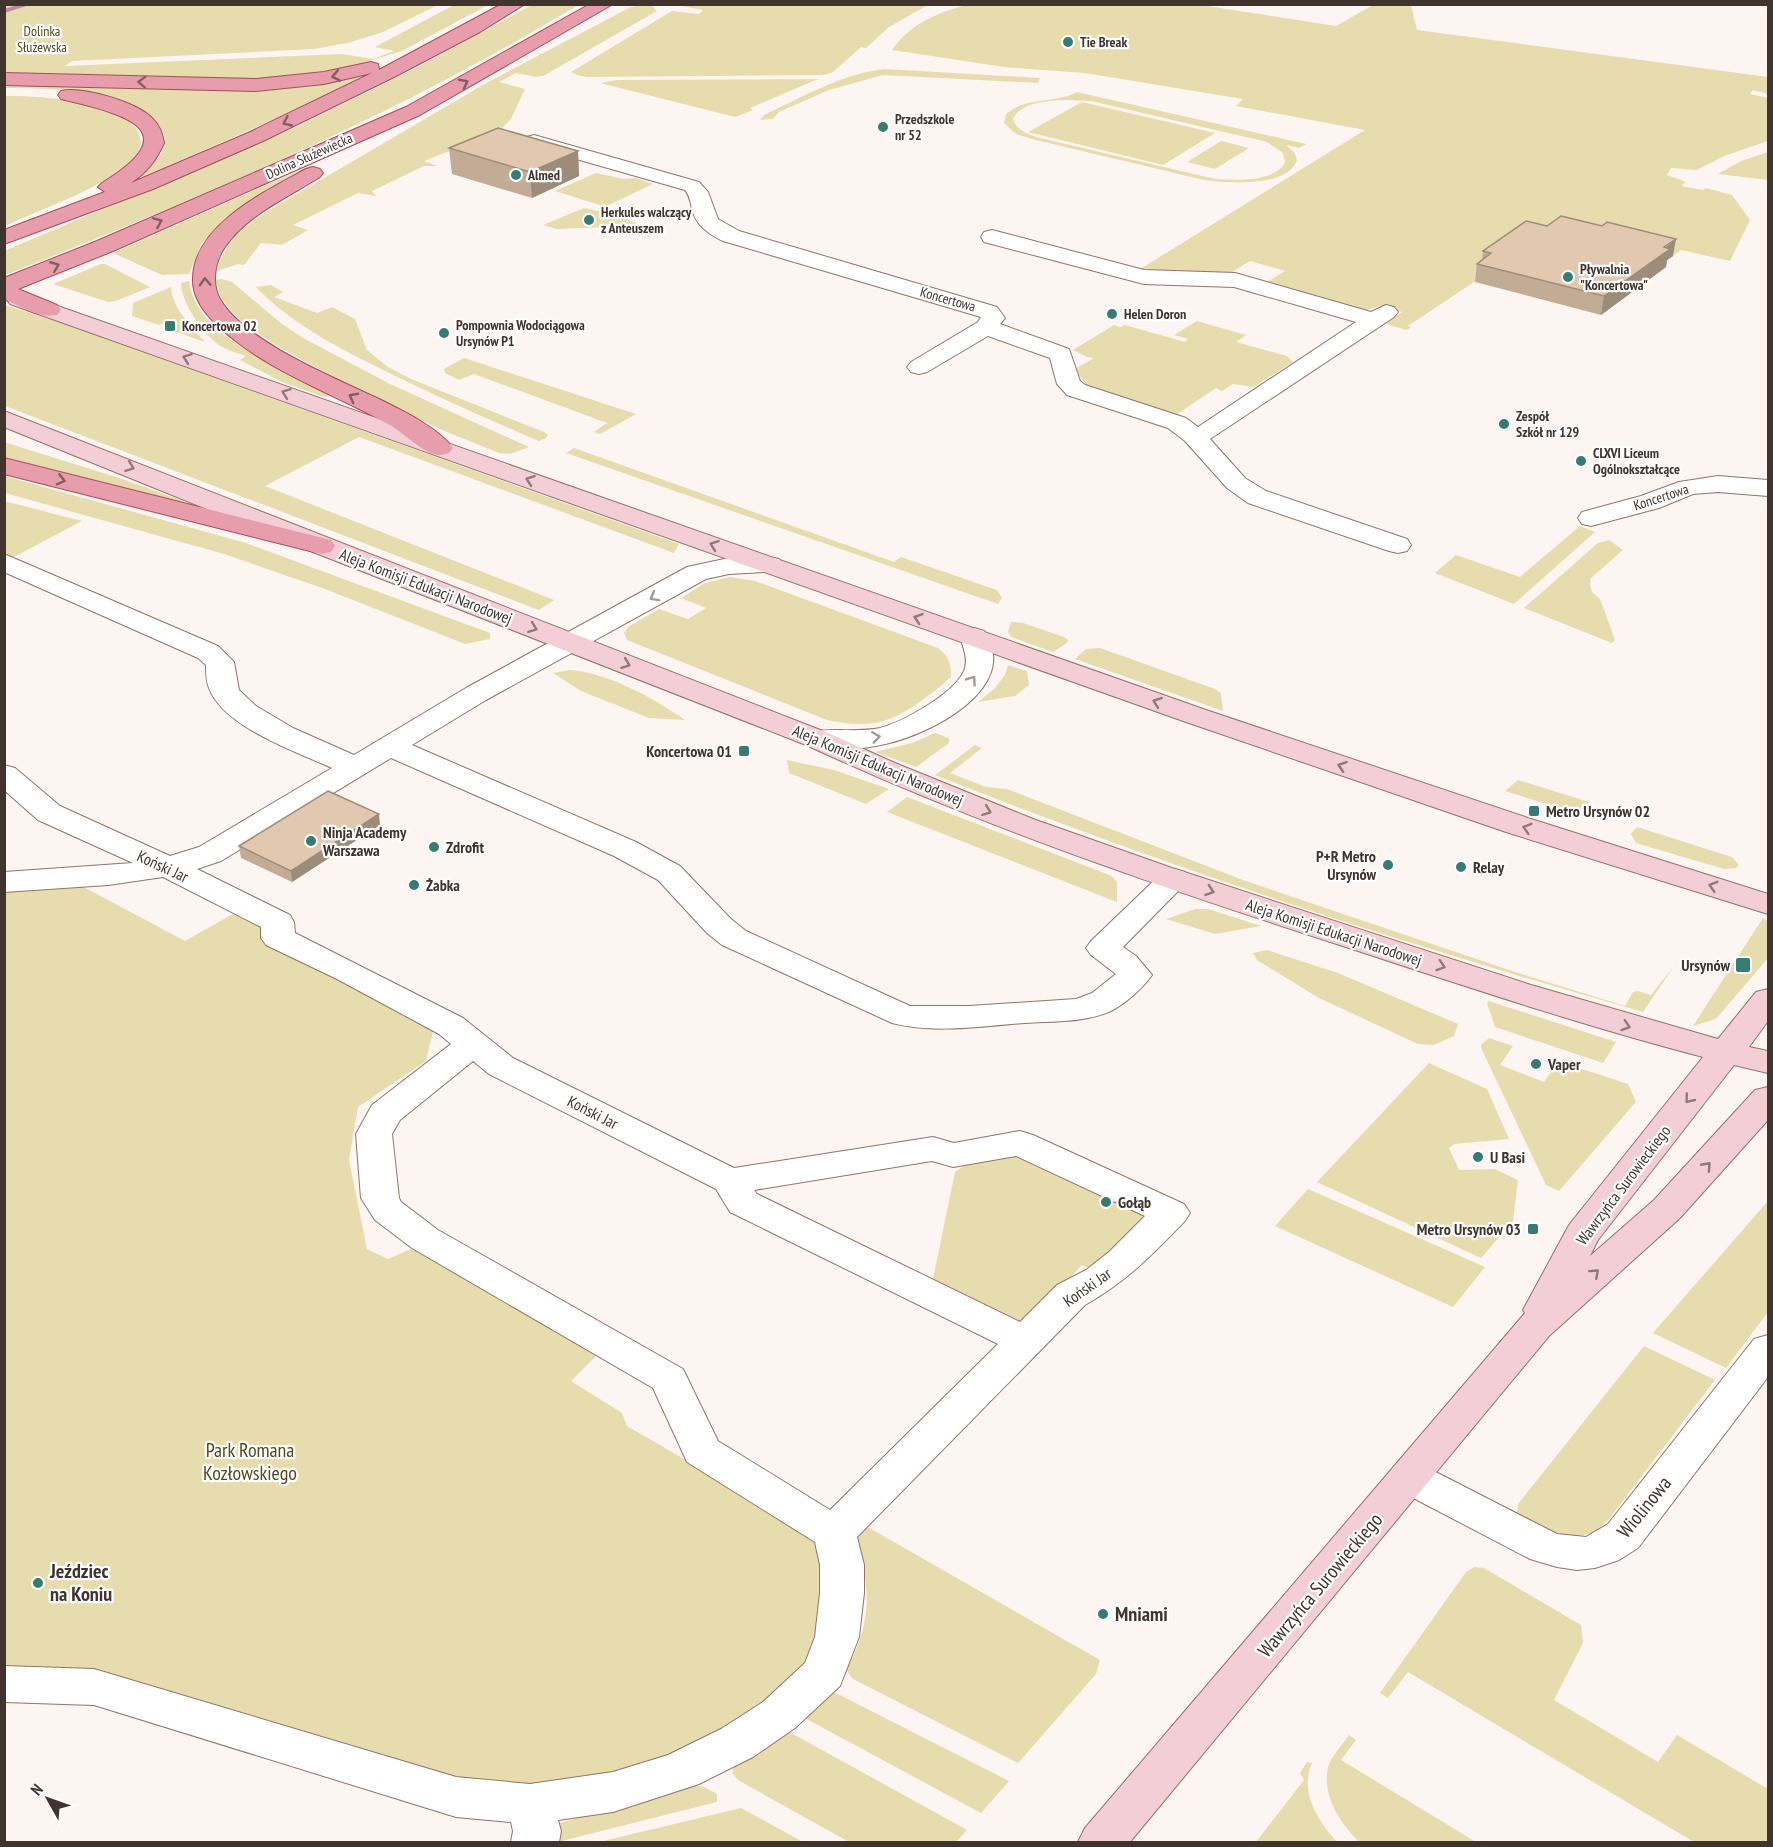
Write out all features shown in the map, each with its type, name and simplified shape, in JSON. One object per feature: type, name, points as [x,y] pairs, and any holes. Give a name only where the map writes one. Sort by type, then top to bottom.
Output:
[{"type":"main road","points":[[4,238],[166,176],[238,145],[452,41],[516,4]]},
{"type":"main road","name":"Dolina Służewiecka","points":[[4,286],[105,246],[413,111],[604,4]]},
{"type":"main road","points":[[4,79],[256,85],[286,83],[346,74],[452,41]]},
{"type":"main road","points":[[4,92],[54,94],[108,103],[140,118],[149,126],[154,139],[148,157],[138,168],[88,200],[42,223]]},
{"type":"main road","points":[[413,111],[261,205],[232,226],[222,235],[210,254],[203,284],[214,308],[247,338],[295,366],[399,420],[440,448]]},
{"type":"main road","points":[[4,293],[1196,716],[1517,825],[1768,904]]},
{"type":"main road","name":"Aleja Komisji Edukacji Narodowej","points":[[4,418],[153,476],[322,546],[818,739],[891,774],[1174,879],[1646,1032],[1768,1062]]},
{"type":"main road","points":[[4,466],[322,546]]},
{"type":"main road","name":"Wawrzyńca Surowieckiego","points":[[1535,1326],[1582,1234],[1768,999]]},
{"type":"main road","name":"Wawrzyńca Surowieckiego","points":[[1102,1842],[1535,1326],[1667,1209],[1768,1098]]},
{"type":"street","name":"Koncertowa","points":[[517,137],[692,186],[698,193],[704,216],[709,224],[732,236],[985,318],[1061,354],[1069,384],[1076,390],[1172,422],[1194,436],[1236,483],[1257,497],[1398,545]]},
{"type":"street","points":[[992,237],[1144,277],[1235,280],[1382,314],[1207,432],[1194,436]]},
{"type":"street","points":[[919,367],[985,318]]},
{"type":"street","name":"Koncertowa","points":[[1591,518],[1650,502],[1688,487],[1718,484],[1768,488]]},
{"type":"street","points":[[4,562],[208,652],[220,662],[224,691],[239,709],[266,725],[356,767]]},
{"type":"street","points":[[4,882],[92,878],[168,867],[210,854],[496,683],[697,573],[729,566],[769,565]]},
{"type":"street","points":[[818,739],[854,740],[884,736],[912,728],[934,714],[975,680],[980,669],[980,655],[974,637]]},
{"type":"street","points":[[390,747],[625,849],[669,873],[718,926],[734,938],[904,1016],[929,1018],[1013,1014],[1097,1005],[1116,994],[1135,975],[1124,963],[1103,948],[1174,879]]},
{"type":"street","name":"Koński Jar","points":[[4,774],[49,813],[168,867],[278,922],[278,938],[349,972],[451,1026],[501,1066],[730,1181],[743,1203],[1025,1341],[1071,1295],[1100,1279],[1123,1261],[1171,1213],[1020,1143],[953,1155],[933,1149],[730,1181]]},
{"type":"street","points":[[4,1684],[94,1687],[456,1797],[533,1823],[613,1791],[682,1770],[737,1743],[803,1696],[824,1673],[837,1637],[842,1593],[842,1565],[834,1533],[702,1451],[669,1379],[425,1239],[388,1211],[380,1198],[374,1134],[385,1113],[474,1043]]},
{"type":"street","points":[[834,1533],[1025,1341]]},
{"type":"street","name":"Wiolinowa","points":[[1409,1477],[1545,1547],[1565,1553],[1587,1554],[1606,1550],[1623,1536],[1768,1349]]},
{"type":"green space","name":"Dolinka Służewska","points":[[4,5],[438,5],[383,32],[348,43],[314,49],[72,61],[65,66],[342,54],[373,59],[394,51],[375,47],[454,5],[488,5],[402,51],[330,73],[254,81],[5,75]]},
{"type":"green space","points":[[532,5],[578,5],[440,83],[369,119],[225,185],[5,275],[4,251],[294,128],[414,69]]},
{"type":"green space","points":[[928,5],[889,27],[866,48],[861,47],[833,72],[824,75],[587,77],[571,72],[672,11],[699,14],[703,10],[682,6]]},
{"type":"green space","points":[[967,5],[1201,5],[1336,26],[1373,5],[1411,5],[1417,30],[1768,77],[1768,94],[1753,90],[1750,94],[1768,98],[1768,141],[1724,156],[1697,170],[1671,168],[1667,175],[1686,182],[1681,186],[1703,190],[1706,188],[1732,195],[1750,220],[1730,261],[1681,250],[1673,256],[1605,240],[1489,272],[1408,326],[1411,327],[1407,330],[1385,324],[1402,312],[1381,306],[1363,311],[1264,284],[1285,271],[1250,261],[1224,277],[1137,271],[1365,130],[1236,106],[1243,99],[1085,73],[1004,67],[892,50],[899,41],[925,20]]},
{"type":"green space","points":[[652,6],[657,11],[543,76],[516,73],[499,82],[525,89],[511,119],[498,132],[424,161],[437,166],[424,166],[372,191],[376,196],[358,193],[293,225],[308,230],[282,245],[261,243],[244,265],[238,264],[217,271],[233,239],[261,215],[488,82],[631,7]]},
{"type":"green space","points":[[884,69],[1040,78],[1038,83],[883,75],[829,90],[779,112],[773,119],[760,120],[764,115],[822,87],[853,76]]},
{"type":"green space","points":[[361,77],[284,115],[143,177],[138,176],[160,155],[165,142],[161,128],[149,115],[133,105],[112,98],[66,90],[5,88],[4,83],[225,89]]},
{"type":"green space","points":[[818,79],[750,108],[753,110],[735,117],[600,83],[617,80]]},
{"type":"green space","points":[[1077,92],[1306,144],[1299,148],[1286,145],[1294,152],[1297,160],[1291,169],[1282,175],[1256,182],[1227,182],[1204,180],[1032,139],[1016,134],[1004,123],[1006,114],[1014,108],[1032,102],[1068,96]],"holes":[[[1050,101],[1091,101],[1267,142],[1283,153],[1285,162],[1280,169],[1264,177],[1243,180],[1215,179],[1036,137],[1014,123],[1013,119],[1017,113],[1028,106]]]},
{"type":"green space","points":[[4,96],[57,99],[97,106],[115,112],[129,121],[138,132],[141,140],[140,148],[131,161],[106,180],[5,226]]},
{"type":"green space","points":[[1082,102],[1215,133],[1163,165],[1028,132]]},
{"type":"green space","points":[[1221,141],[1249,148],[1215,169],[1187,162]]},
{"type":"green space","points":[[1768,152],[1768,180],[1718,174],[1741,161]]},
{"type":"green space","points":[[316,163],[222,223],[202,243],[189,274],[162,275],[113,253]]},
{"type":"green space","points":[[596,173],[624,179],[636,178],[653,184],[603,206],[555,191]]},
{"type":"green space","points":[[584,208],[617,215],[636,223],[633,226],[556,229],[543,225]]},
{"type":"green space","points":[[101,264],[150,287],[108,302],[53,284]]},
{"type":"green space","points":[[222,279],[232,282],[282,324],[305,339],[390,384],[529,447],[510,454],[499,453],[442,430],[346,384],[272,343],[241,321],[222,300],[215,280]]},
{"type":"green space","points":[[189,281],[194,299],[216,328],[248,351],[329,396],[324,397],[282,382],[240,360],[246,356],[217,343],[202,329],[185,300],[181,283]]},
{"type":"green space","points":[[271,285],[283,292],[274,297],[317,313],[332,307],[355,319],[367,350],[388,367],[411,379],[548,435],[539,441],[430,392],[335,345],[294,320],[256,287]]},
{"type":"green space","points":[[171,287],[179,310],[205,342],[173,331],[178,327],[165,323],[159,325],[132,316],[133,303]]},
{"type":"green space","points":[[5,305],[679,544],[674,553],[359,437],[265,486],[554,600],[539,610],[5,406]]},
{"type":"green space","points":[[1197,321],[1246,335],[1236,342],[1287,356],[1293,362],[1253,387],[1233,384],[1222,391],[1216,388],[1174,416],[1086,385],[1075,369],[1094,358],[1073,350],[1114,325],[1120,327],[1125,325],[1185,342],[1188,339],[1174,335]]},
{"type":"green space","points":[[464,358],[636,414],[600,434],[594,432],[607,423],[474,374],[459,380],[445,373],[444,369]]},
{"type":"green space","points":[[4,442],[184,501],[173,501],[5,458]]},
{"type":"green space","points":[[574,448],[894,562],[901,557],[997,590],[1002,598],[998,604],[566,453]]},
{"type":"green space","points":[[4,476],[246,543],[490,633],[490,639],[465,644],[325,589],[224,554],[5,493]]},
{"type":"green space","points":[[4,501],[82,521],[12,558],[5,555]]},
{"type":"green space","points":[[1580,526],[1595,532],[1514,604],[1435,573],[1456,555],[1520,577]]},
{"type":"green space","points":[[1609,540],[1623,550],[1591,578],[1590,585],[1592,592],[1600,599],[1615,640],[1612,643],[1524,608],[1598,543]]},
{"type":"green space","points":[[730,577],[755,581],[938,648],[949,661],[951,677],[898,715],[887,720],[854,724],[827,720],[627,640],[624,633],[628,627],[659,609],[688,619],[706,608],[681,598],[705,583]]},
{"type":"green space","points":[[1011,622],[1023,623],[1064,637],[1068,640],[1067,643],[1053,652],[1011,637],[1008,632]]},
{"type":"green space","points":[[1100,648],[1215,689],[1221,693],[1223,711],[1075,659],[1086,649]]},
{"type":"green space","points":[[1008,665],[1027,671],[1029,685],[1015,696],[978,702],[995,688],[1005,675]]},
{"type":"green space","points":[[570,670],[615,681],[659,703],[685,720],[649,718],[581,691],[553,673]]},
{"type":"green space","points":[[935,733],[949,738],[949,743],[916,767],[875,752],[912,743]]},
{"type":"green space","points":[[975,745],[982,748],[950,773],[986,787],[1007,789],[1243,880],[1518,973],[1625,1006],[1633,992],[1638,991],[1651,995],[1674,966],[1643,1012],[1375,931],[1109,841],[935,775]]},
{"type":"green space","points":[[787,760],[834,770],[889,789],[866,804],[789,773]]},
{"type":"green space","points":[[1518,780],[1589,802],[1580,813],[1576,813],[1505,791]]},
{"type":"green space","points":[[907,797],[1112,876],[1117,882],[1117,902],[887,812]]},
{"type":"green space","points":[[1637,827],[1732,857],[1739,865],[1736,868],[1724,869],[1636,843],[1631,834]]},
{"type":"green space","name":"Park Romana Kozłowskiego","points":[[78,884],[185,941],[238,911],[267,923],[260,937],[434,1027],[426,1061],[358,1107],[349,1160],[367,1249],[388,1259],[413,1248],[602,1350],[571,1381],[622,1413],[627,1426],[807,1530],[818,1541],[829,1594],[806,1667],[755,1713],[664,1760],[551,1790],[499,1786],[418,1769],[187,1696],[115,1681],[5,1671],[5,889]]},
{"type":"green space","points":[[1195,909],[1208,909],[1261,926],[1215,934],[1166,919]]},
{"type":"green space","points":[[1763,918],[1768,921],[1768,958],[1716,1019],[1693,1026]]},
{"type":"green space","points":[[1267,950],[1338,973],[1458,1024],[1454,1036],[1434,1045],[1418,1044],[1319,998],[1257,960],[1253,953]]},
{"type":"green space","points":[[1489,1001],[1616,1042],[1603,1063],[1495,1027],[1487,1003]]},
{"type":"green space","points":[[1489,1038],[1513,1046],[1500,1065],[1544,1082],[1558,1061],[1628,1084],[1636,1102],[1559,1191],[1546,1185],[1482,1050],[1481,1045]]},
{"type":"green space","points":[[1429,1063],[1487,1089],[1509,1139],[1454,1144],[1449,1148],[1459,1170],[1495,1169],[1518,1180],[1513,1221],[1481,1258],[1317,1182]]},
{"type":"green space","points":[[1016,1153],[1136,1206],[1145,1222],[1092,1270],[1082,1265],[1019,1331],[931,1289],[955,1172],[965,1165]]},
{"type":"green space","points":[[1308,1189],[1485,1267],[1453,1307],[1275,1226]]},
{"type":"green space","points":[[1768,1201],[1768,1312],[1726,1368],[1653,1333]]},
{"type":"green space","points":[[1644,1346],[1715,1380],[1609,1519],[1594,1532],[1574,1536],[1553,1532],[1517,1512],[1518,1504]]},
{"type":"green space","points":[[866,1526],[1100,1660],[1096,1674],[1018,1763],[853,1679],[846,1670],[855,1653],[865,1620],[867,1604],[864,1571],[855,1536]]},
{"type":"green space","points":[[1474,1567],[1484,1568],[1581,1625],[1583,1643],[1554,1700],[1658,1762],[1677,1735],[1768,1789],[1768,1842],[1694,1842],[1408,1672],[1388,1698],[1380,1693],[1466,1572]]},
{"type":"green space","points":[[830,1690],[1009,1781],[981,1813],[801,1716]]},
{"type":"green space","points":[[784,1729],[967,1830],[956,1842],[849,1842],[738,1780],[732,1773],[734,1766]]},
{"type":"green space","points":[[1349,1735],[1356,1740],[1341,1760],[1476,1842],[1359,1842],[1339,1817],[1328,1789],[1328,1767]]},
{"type":"green space","points":[[1307,1762],[1312,1763],[1308,1785],[1312,1805],[1323,1825],[1337,1842],[1256,1842],[1304,1780],[1300,1773]]},
{"type":"green space","points":[[692,1785],[704,1787],[717,1794],[717,1802],[558,1842],[556,1824]]},
{"type":"green space","points":[[741,1808],[803,1842],[599,1842]]},
{"type":"building","points":[[498,128],[578,151],[530,172],[449,148]]},
{"type":"building","name":"Pływalnia \"Koncertowa\"","points":[[1561,216],[1602,226],[1607,222],[1676,239],[1664,247],[1670,249],[1604,296],[1477,264],[1491,253],[1483,251],[1526,221],[1547,226]]},
{"type":"building","name":"Ninja Academy Warszawa","points":[[328,791],[379,814],[291,871],[239,846]]},
{"type":"waterway","points":[[4,11],[30,4]]},
{"type":"place","name":"Tie Break","points":[[1068,42]]},
{"type":"place","name":"Przedszkole nr 52","points":[[883,127]]},
{"type":"place","name":"Almed","points":[[516,175]]},
{"type":"place","name":"Herkules walczący z Anteuszem","points":[[589,220]]},
{"type":"place","name":"Pływalnia \"Koncertowa\"","points":[[1568,277]]},
{"type":"place","name":"Helen Doron","points":[[1112,314]]},
{"type":"place","name":"Koncertowa 02","points":[[170,326]]},
{"type":"place","name":"Pompownia Wodociągowa Ursynów P1","points":[[444,333]]},
{"type":"place","name":"Zespół Szkół nr 129","points":[[1504,424]]},
{"type":"place","name":"CLXVI Liceum Ogólnokształcące","points":[[1581,461]]},
{"type":"place","name":"Koncertowa 01","points":[[744,751]]},
{"type":"place","name":"Metro Ursynów 02","points":[[1534,811]]},
{"type":"place","name":"Ninja Academy Warszawa","points":[[311,841]]},
{"type":"place","name":"Zdrofit","points":[[434,847]]},
{"type":"place","name":"P+R Metro Ursynów","points":[[1388,865]]},
{"type":"place","name":"Relay","points":[[1461,867]]},
{"type":"place","name":"Żabka","points":[[414,885]]},
{"type":"place","name":"Ursynów","points":[[1743,965]]},
{"type":"place","name":"Vaper","points":[[1536,1064]]},
{"type":"place","name":"U Basi","points":[[1478,1157]]},
{"type":"place","name":"Gołąb","points":[[1106,1202]]},
{"type":"place","name":"Metro Ursynów 03","points":[[1533,1229]]},
{"type":"place","name":"Jeździec na Koniu","points":[[38,1583]]},
{"type":"place","name":"Mniami","points":[[1103,1614]]}]
